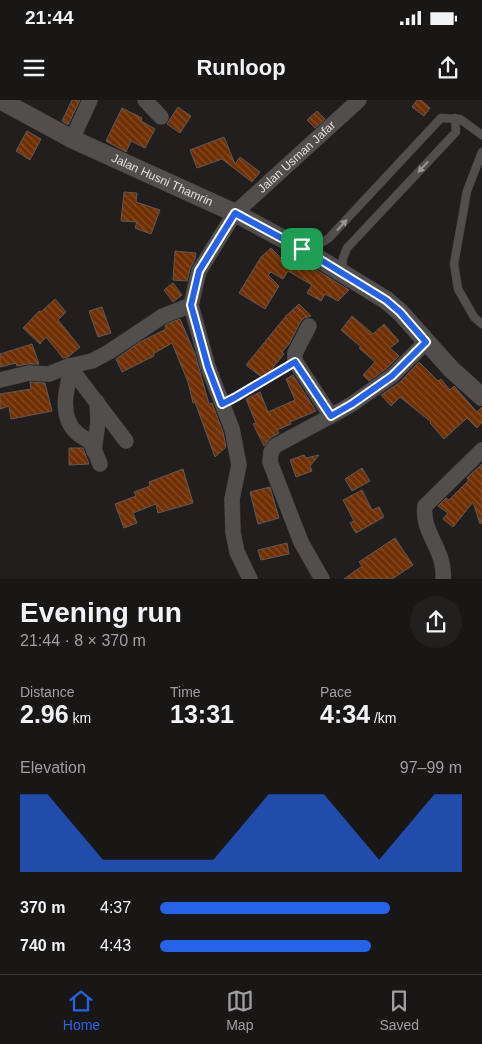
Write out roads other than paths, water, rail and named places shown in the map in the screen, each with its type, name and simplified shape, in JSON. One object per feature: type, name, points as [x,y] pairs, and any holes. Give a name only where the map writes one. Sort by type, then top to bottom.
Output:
[{"type":"street","name":"Jalan Husni Thamrin","points":[[0,100],[72,139],[235,213],[342,272],[386,300],[400,312],[451,369],[482,397]]},
{"type":"street","points":[[72,139],[90,100]]},
{"type":"street","points":[[145,100],[161,117]]},
{"type":"street","name":"Jalan Usman Jafar","points":[[191,305],[199,271],[235,213],[359,100]]},
{"type":"street","points":[[0,380],[29,373],[49,374],[92,361],[109,352],[162,316],[191,305],[208,367],[232,429],[239,465],[232,499],[234,540],[250,579]]},
{"type":"street","points":[[309,326],[295,353],[295,362],[331,416]]},
{"type":"street","points":[[322,579],[301,542],[270,462],[270,456],[275,446],[352,404],[392,376],[426,342]]},
{"type":"street","points":[[70,368],[126,441]]},
{"type":"street","points":[[70,368],[65,411],[68,420],[76,432],[90,442],[97,457],[97,402]]},
{"type":"street","points":[[442,579],[444,568],[440,553],[426,525],[425,506],[482,452]]},
{"type":"lane","points":[[302,249],[321,243],[329,238],[442,118],[460,119],[482,134]]},
{"type":"lane","points":[[342,272],[343,258],[347,248],[456,132],[455,118]]},
{"type":"lane","points":[[482,152],[467,191],[454,264],[458,289],[474,317],[482,324]]}]
